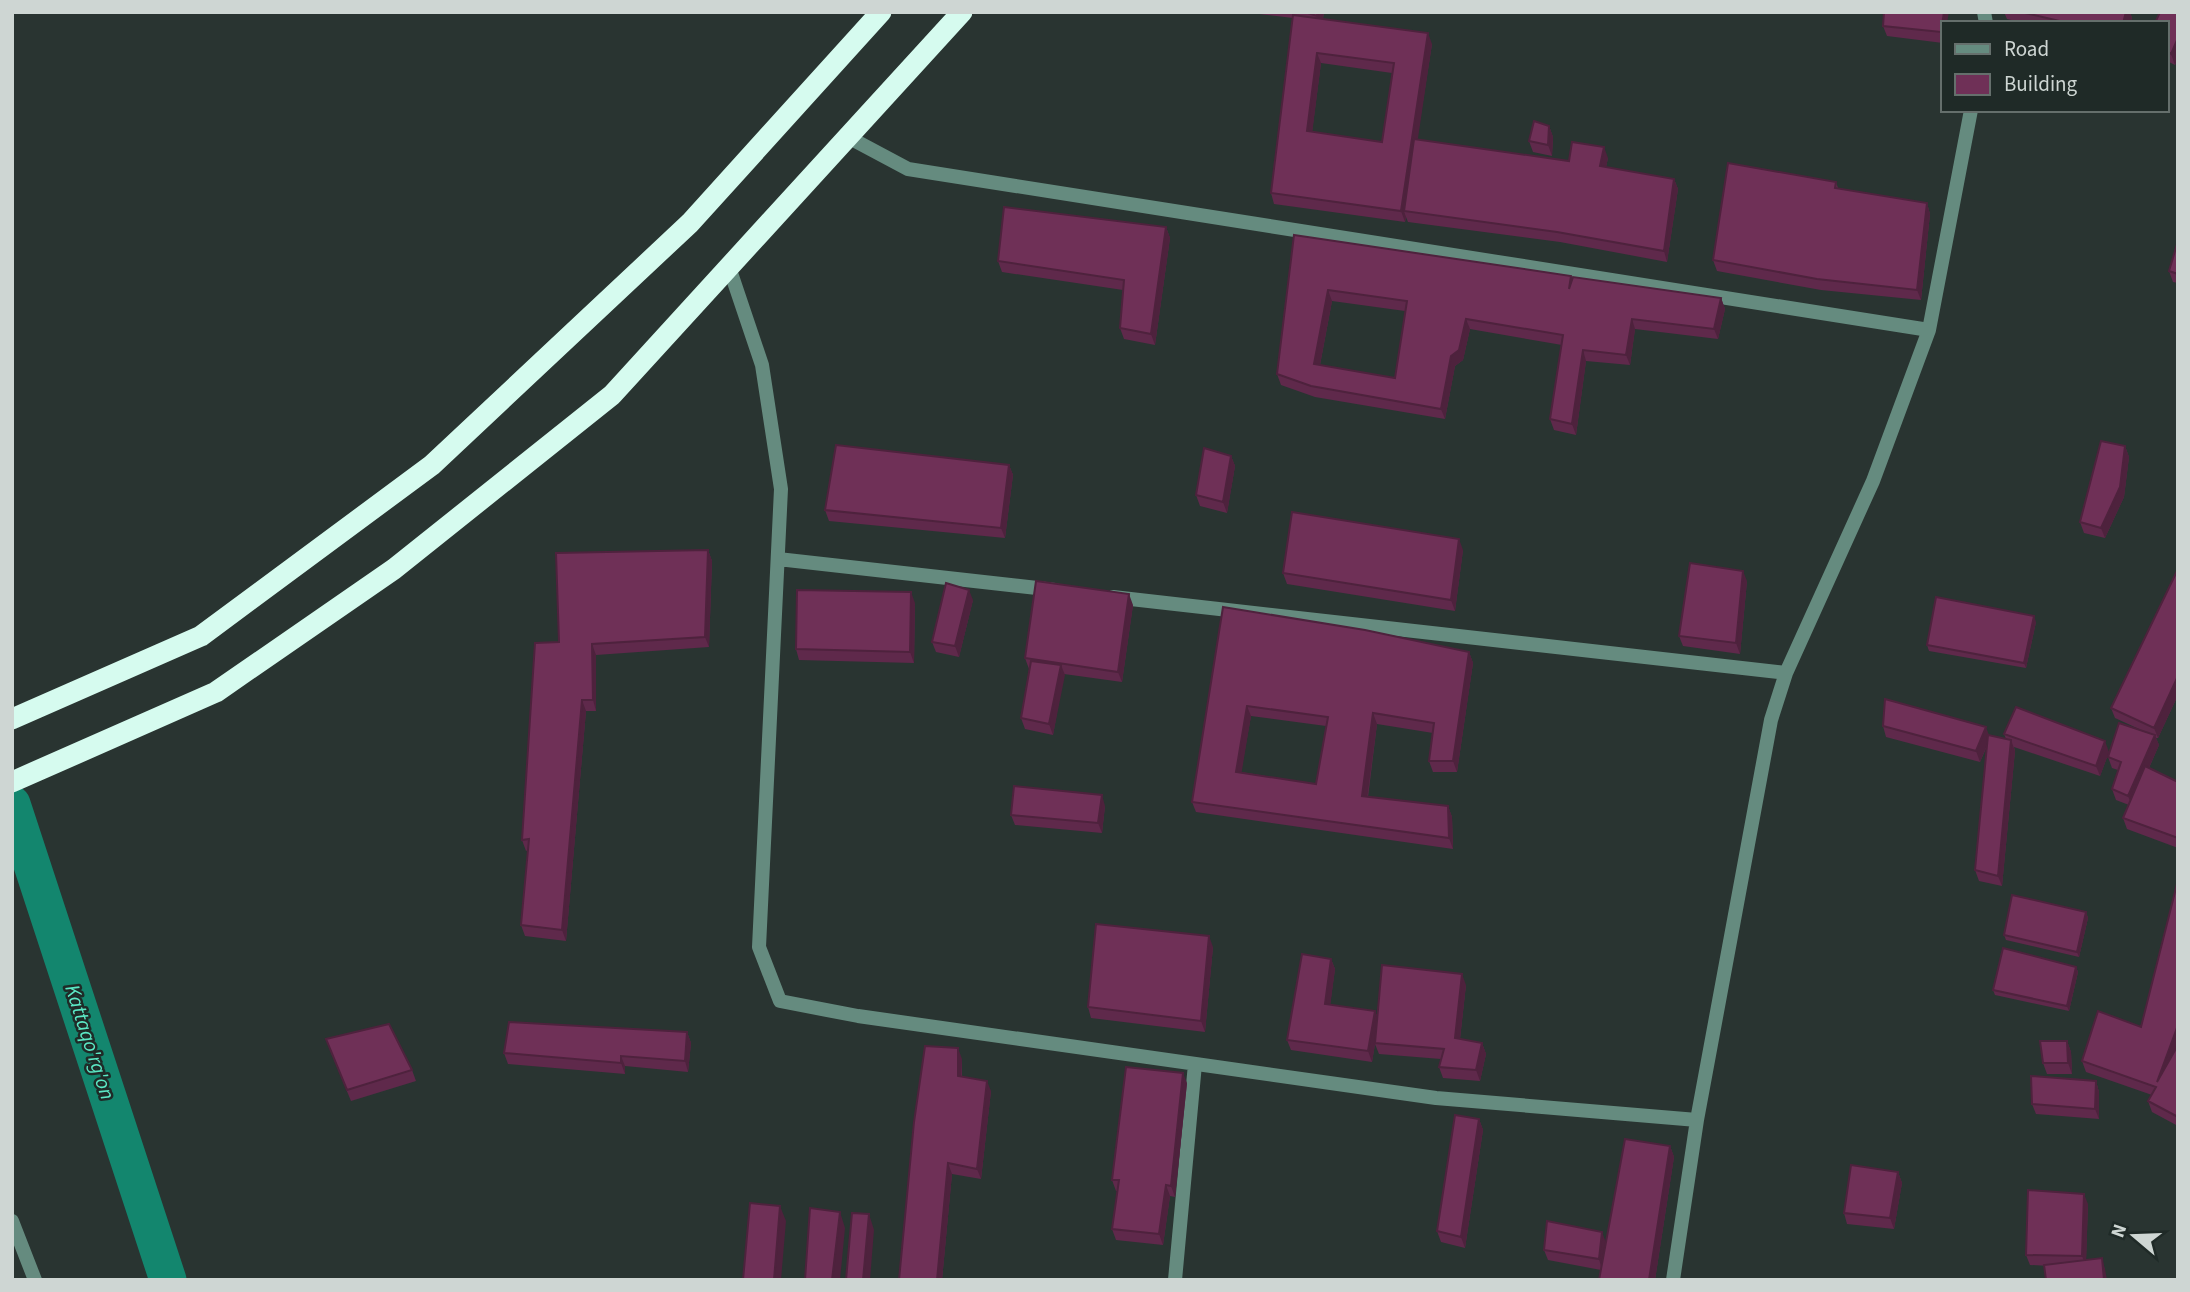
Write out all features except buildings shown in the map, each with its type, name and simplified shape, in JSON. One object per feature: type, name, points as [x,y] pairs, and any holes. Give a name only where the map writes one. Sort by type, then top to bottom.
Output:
[{"type":"highway","points":[[12,719],[201,636],[432,465],[690,223],[881,12]]},
{"type":"highway","points":[[12,782],[216,692],[394,569],[612,395],[962,12]]},
{"type":"street","points":[[1673,1280],[1697,1120],[1772,720],[1786,673],[1873,481],[1929,330],[1971,112]]},
{"type":"street","points":[[849,137],[908,169],[1929,330]]},
{"type":"street","points":[[729,267],[762,365],[781,489],[759,947],[780,1000],[858,1016],[1436,1098],[1697,1120]]},
{"type":"street","points":[[778,559],[1067,591]]},
{"type":"street","points":[[1094,594],[1786,673]]},
{"type":"street","points":[[1175,1280],[1195,1064]]},
{"type":"street","points":[[12,1221],[35,1280]]},
{"type":"waterway","name":"Kattaqo'rg'on","points":[[12,804],[168,1280]]}]
